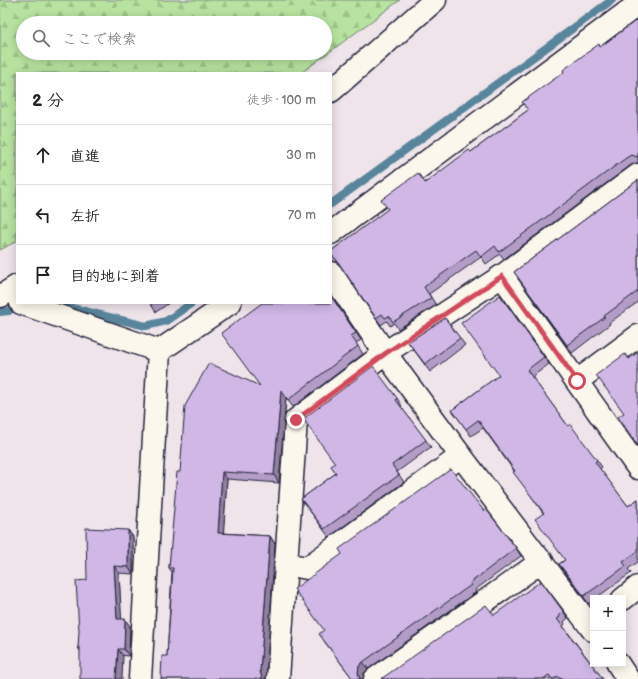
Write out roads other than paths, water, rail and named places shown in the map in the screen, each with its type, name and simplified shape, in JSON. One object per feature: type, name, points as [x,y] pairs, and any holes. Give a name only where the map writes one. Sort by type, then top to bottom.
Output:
[{"type":"street","points":[[332,90],[435,0]]},
{"type":"street","points":[[332,232],[638,4]]},
{"type":"street","points":[[278,679],[296,420],[386,353],[502,276],[638,175]]},
{"type":"street","points":[[332,274],[386,353],[461,456],[590,623]]},
{"type":"street","points":[[502,276],[638,468]]},
{"type":"street","points":[[30,304],[159,351]]},
{"type":"street","points":[[159,351],[229,304]]},
{"type":"street","points":[[577,381],[638,336]]},
{"type":"street","points":[[140,679],[159,351]]},
{"type":"street","points":[[285,564],[307,568],[461,456]]},
{"type":"street","points":[[375,679],[542,561]]},
{"type":"street","points":[[626,597],[638,587]]},
{"type":"waterway","points":[[332,203],[612,0]]},
{"type":"waterway","points":[[64,306],[146,326],[166,321],[191,304]]},
{"type":"waterway","points":[[0,312],[9,311]]}]
